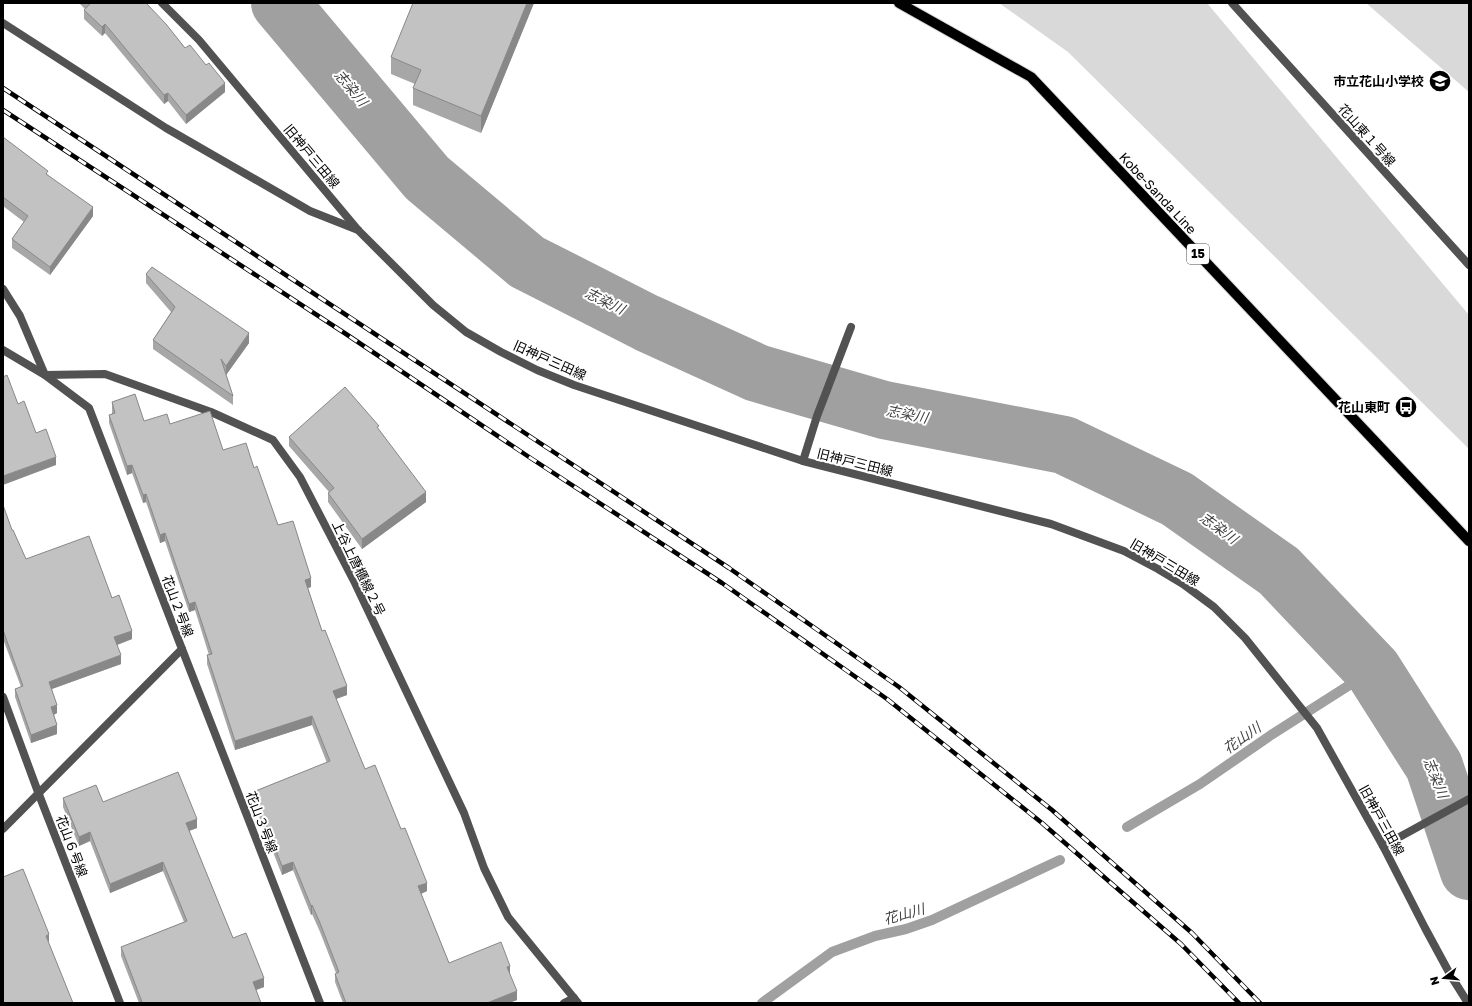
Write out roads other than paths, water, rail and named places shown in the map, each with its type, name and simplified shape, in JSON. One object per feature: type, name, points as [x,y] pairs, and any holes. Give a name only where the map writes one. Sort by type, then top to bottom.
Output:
[{"type":"main road","name":"Kobe-Sanda Line","points":[[899,3],[1031,77],[1469,541]]},
{"type":"street","name":"旧神戸三田線","points":[[162,3],[199,40],[358,230],[433,305],[466,332],[501,352],[537,370],[574,385],[804,461],[1051,524],[1124,551],[1184,584],[1214,607],[1245,638],[1317,728],[1384,845],[1425,928],[1451,976],[1468,1003]]},
{"type":"street","name":"花山東１号線","points":[[1232,3],[1469,265]]},
{"type":"street","points":[[3,23],[166,128],[310,211],[358,230]]},
{"type":"street","points":[[3,289],[20,316],[45,375]]},
{"type":"street","points":[[804,461],[817,416],[850,327]]},
{"type":"street","name":"花山２号線","points":[[3,350],[45,375],[89,408],[182,649],[3,828]]},
{"type":"street","name":"上谷上唐櫃線２号","points":[[45,375],[106,374],[211,412],[273,440],[300,477],[355,583],[464,813],[484,868],[508,917],[576,1001]]},
{"type":"street","name":"花山３号線","points":[[182,649],[320,1003]]},
{"type":"street","name":"花山６号線","points":[[3,697],[38,792],[120,1003]]},
{"type":"street","points":[[1384,845],[1469,799]]},
{"type":"street","points":[[564,1003],[576,1001]]},
{"type":"waterway","name":"志染川","points":[[280,3],[427,178],[527,262],[647,323],[757,373],[884,410],[1064,445],[1177,499],[1279,571],[1373,670],[1434,766],[1469,871]]},
{"type":"waterway","name":"花山川","points":[[1127,827],[1200,784],[1271,735],[1373,670]]},
{"type":"waterway","name":"花山川","points":[[762,1003],[832,952],[875,936],[906,929],[932,920],[1060,860]]},
{"type":"railway","points":[[3,88],[729,568],[899,687],[1052,810],[1192,933],[1260,1003]]},
{"type":"railway","points":[[3,110],[346,334],[529,457],[722,583],[887,699],[1042,823],[1181,944],[1239,1003]]},
{"type":"place","name":"市立花山小学校","points":[[1440,81]]},
{"type":"place","name":"花山東町","points":[[1406,407]]}]
